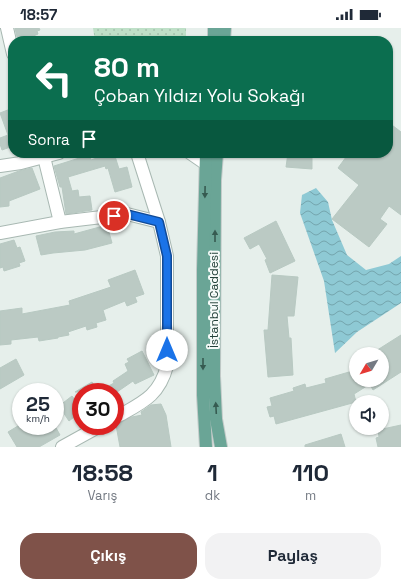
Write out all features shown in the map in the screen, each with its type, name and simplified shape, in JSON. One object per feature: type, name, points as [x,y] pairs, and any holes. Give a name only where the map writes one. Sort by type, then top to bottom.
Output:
[{"type":"main road","name":"İstanbul Caddesi","points":[[217,158],[215,180],[214,376],[216,419],[220,447]]},
{"type":"main road","name":"İstanbul Caddesi","points":[[206,159],[203,270],[203,395],[206,447]]},
{"type":"street","points":[[0,166],[21,163],[35,158]]},
{"type":"street","points":[[45,158],[60,222]]},
{"type":"street","points":[[124,413],[150,397],[159,387],[167,366],[167,256],[159,222],[139,158]]},
{"type":"street","points":[[0,233],[60,222],[127,214],[159,222]]},
{"type":"street","points":[[62,447],[84,435]]},
{"type":"green space","points":[[93,28],[186,28],[186,36],[94,36]]},
{"type":"water","points":[[316,188],[328,202],[332,220],[347,255],[366,270],[389,264],[401,256],[401,303],[357,332],[335,353],[324,281],[300,213],[302,195]]},
{"type":"building","points":[[15,28],[39,28],[40,30],[37,31],[38,34],[33,36],[17,36]]},
{"type":"building","points":[[8,110],[8,135],[0,113]]},
{"type":"building","points":[[393,126],[401,132],[401,215],[389,206],[380,219],[387,224],[369,247],[332,219],[359,185],[338,168],[345,158],[393,158]]},
{"type":"building","points":[[8,135],[8,148],[2,150],[0,138]]},
{"type":"building","points":[[79,158],[90,158],[91,160],[97,158],[116,158],[119,169],[127,167],[132,187],[115,192],[108,168],[106,169],[105,166],[68,177],[72,191],[78,190],[79,197],[90,196],[92,210],[66,214],[62,187],[60,187],[54,166]]},
{"type":"building","points":[[287,158],[312,158],[312,169],[286,167]]},
{"type":"building","points":[[32,168],[40,189],[9,201],[9,206],[0,207],[0,178]]},
{"type":"building","points":[[276,221],[295,261],[270,273],[265,260],[267,259],[259,244],[250,249],[244,238]]},
{"type":"building","points":[[107,225],[112,243],[85,250],[41,255],[36,236],[55,232],[74,231],[74,234]]},
{"type":"building","points":[[14,240],[17,248],[20,247],[25,261],[19,263],[20,266],[4,271],[3,267],[0,268],[0,244]]},
{"type":"building","points":[[135,270],[144,294],[135,297],[137,302],[127,306],[125,301],[103,310],[106,320],[96,323],[97,327],[87,330],[86,326],[68,332],[69,335],[58,338],[39,341],[38,337],[11,340],[11,344],[0,345],[0,311],[22,308],[22,314],[70,305],[69,301],[111,287],[108,280]]},
{"type":"building","points":[[272,275],[298,277],[294,316],[287,316],[289,338],[291,338],[293,375],[268,377],[264,330],[268,330]]},
{"type":"building","points":[[401,335],[401,372],[389,380],[389,347],[382,347]]},
{"type":"building","points":[[142,351],[154,375],[135,384],[133,381],[124,387],[124,383],[114,383],[113,381],[128,371],[125,364],[129,362],[127,359]]},
{"type":"building","points":[[16,359],[24,375],[0,389],[0,368]]},
{"type":"building","points":[[349,372],[349,387],[365,387],[354,395],[349,395],[349,404],[276,424],[274,416],[270,417],[267,407],[272,406],[270,398],[294,391],[293,388],[305,384],[306,388],[326,383],[325,379]]},
{"type":"building","points":[[72,396],[72,419],[69,421],[64,414],[64,402]]},
{"type":"building","points":[[161,404],[166,415],[171,447],[120,447],[118,435],[124,435],[124,421],[132,417],[142,415],[141,412],[151,405]]},
{"type":"building","points":[[401,425],[401,447],[378,447],[376,438],[379,437],[379,435],[389,435],[389,428]]},
{"type":"building","points":[[12,430],[12,435],[60,435],[39,447],[17,447],[8,432]]},
{"type":"building","points":[[341,434],[345,447],[305,447],[305,445]]},
{"type":"route","points":[[114,216],[127,214],[159,222],[167,256],[167,350]]}]
